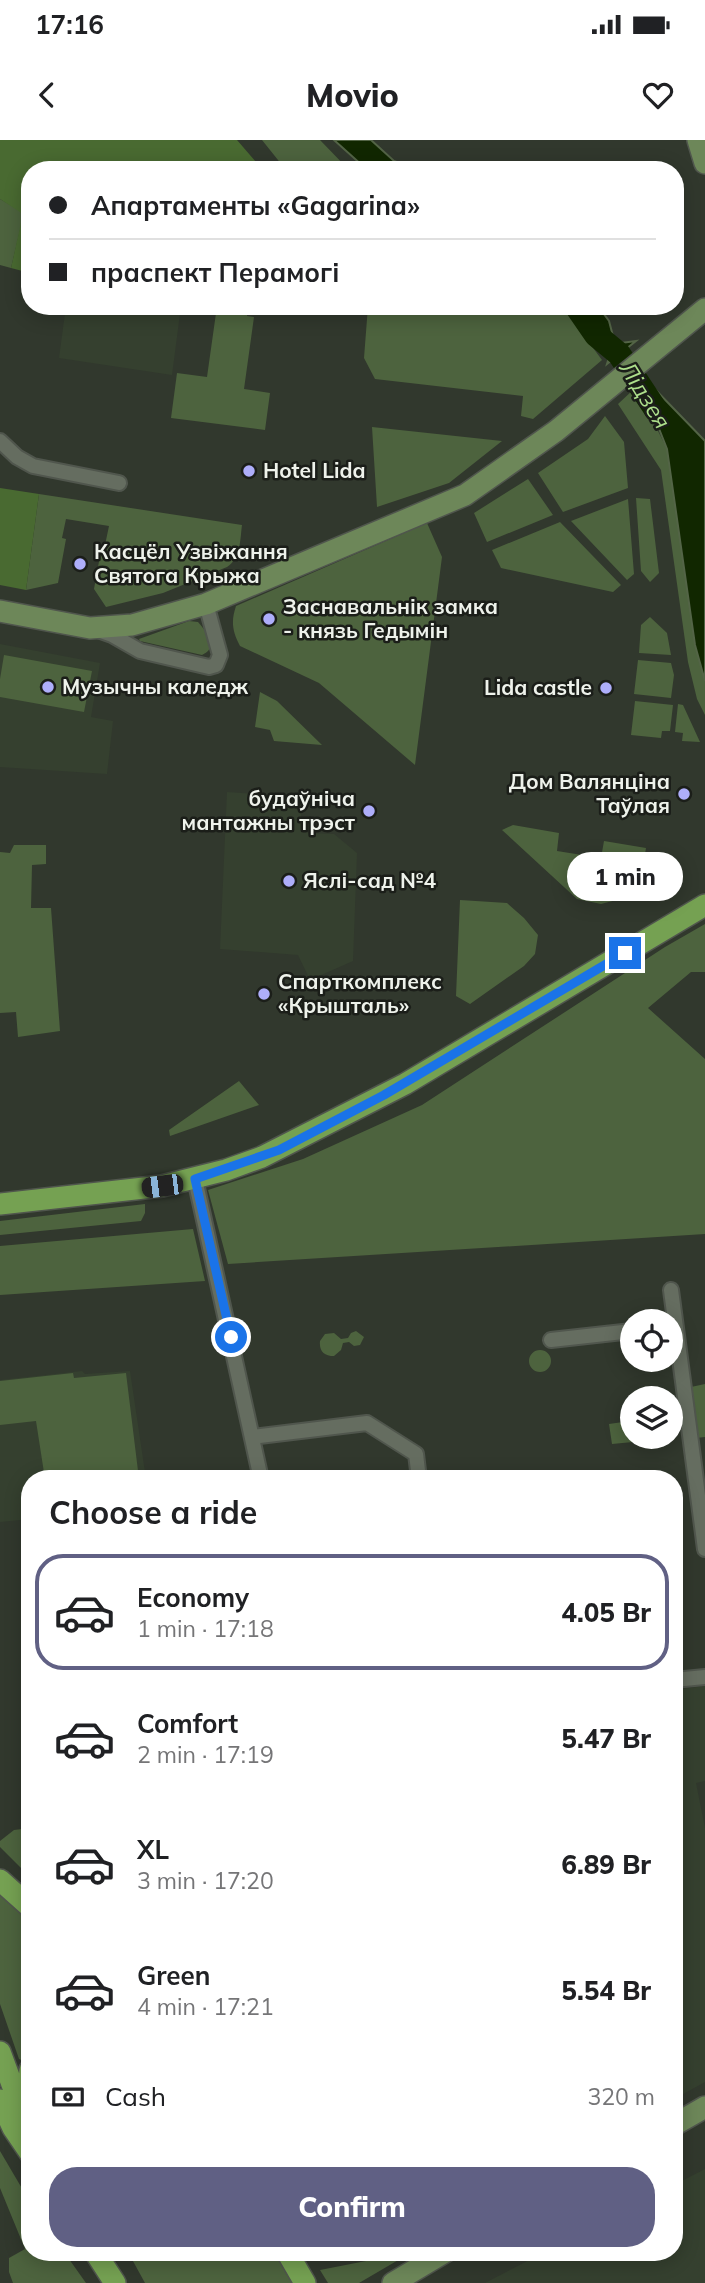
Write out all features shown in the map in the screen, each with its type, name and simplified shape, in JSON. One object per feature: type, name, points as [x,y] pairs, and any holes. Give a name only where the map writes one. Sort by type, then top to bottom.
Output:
[{"type":"main road","points":[[698,140],[705,163]]},
{"type":"main road","points":[[0,611],[90,628],[132,625],[206,604],[465,495],[556,431],[705,309]]},
{"type":"main road","points":[[0,1204],[162,1186],[195,1179],[279,1150],[405,1084],[705,905]]},
{"type":"main road","points":[[0,1880],[21,1900]]},
{"type":"main road","points":[[0,2052],[17,2123]]},
{"type":"main road","points":[[0,2100],[17,2123]]},
{"type":"main road","points":[[683,2120],[705,2107]]},
{"type":"main road","points":[[101,2261],[115,2283]]},
{"type":"main road","points":[[292,2261],[305,2283]]},
{"type":"main road","points":[[393,2283],[427,2261]]},
{"type":"street","points":[[0,441],[17,457],[33,466],[119,483]]},
{"type":"street","points":[[90,628],[112,635],[140,651],[209,667],[216,666],[220,655],[206,604]]},
{"type":"street","points":[[195,1179],[259,1470]]},
{"type":"street","points":[[671,1290],[705,1549]]},
{"type":"street","points":[[551,1340],[620,1332]]},
{"type":"street","points":[[252,1437],[367,1423],[416,1454],[418,1470]]},
{"type":"street","points":[[683,1680],[705,1677]]},
{"type":"shaded area","points":[[0,140],[237,140],[255,161],[21,161],[21,213],[0,199]]},
{"type":"shaded area","points":[[262,140],[320,140],[340,161],[279,161]]},
{"type":"shaded area","points":[[0,199],[21,211],[21,226],[11,268],[0,265]]},
{"type":"shaded area","points":[[21,223],[21,271],[11,268]]},
{"type":"shaded area","points":[[65,315],[180,315],[172,375],[59,358]]},
{"type":"shaded area","points":[[216,315],[254,317],[244,389],[270,393],[265,430],[171,418],[177,373],[207,377]]},
{"type":"shaded area","points":[[367,315],[569,315],[602,360],[533,419],[521,416],[523,396],[375,379],[364,358]]},
{"type":"shaded area","points":[[633,390],[647,409],[667,449],[695,645],[705,681],[705,715],[697,699],[688,662],[661,470],[618,404]]},
{"type":"shaded area","points":[[605,416],[624,442],[628,488],[563,512],[538,473],[588,439]]},
{"type":"shaded area","points":[[372,427],[502,441],[449,483],[377,507]]},
{"type":"shaded area","points":[[528,479],[553,515],[487,542],[474,513]]},
{"type":"shaded area","points":[[0,488],[39,494],[26,590],[0,585]]},
{"type":"shaded area","points":[[39,494],[242,525],[239,548],[235,559],[227,567],[163,593],[106,607],[94,589],[102,545],[105,545],[109,526],[66,519],[62,538],[66,539],[58,583],[26,590]]},
{"type":"shaded area","points":[[636,498],[650,499],[659,573],[650,582],[641,571]]},
{"type":"shaded area","points":[[628,499],[634,574],[627,580],[571,521]]},
{"type":"shaded area","points":[[560,522],[621,585],[613,592],[501,568],[492,550]]},
{"type":"shaded area","points":[[427,523],[442,557],[415,765],[319,683],[240,646],[233,621],[236,606]]},
{"type":"shaded area","points":[[650,617],[667,633],[671,655],[639,653],[641,625]]},
{"type":"shaded area","points":[[189,621],[198,622],[210,640],[210,648],[202,655],[139,639]]},
{"type":"shaded area","name":"Музычны каледж","points":[[0,644],[100,663],[91,717],[113,721],[107,774],[0,767]]},
{"type":"shaded area","points":[[4,655],[92,671],[84,712],[0,697]]},
{"type":"shaded area","points":[[638,660],[671,663],[674,675],[671,698],[634,694]]},
{"type":"shaded area","points":[[260,692],[277,701],[322,745],[274,741],[270,730],[255,727]]},
{"type":"shaded area","points":[[635,701],[673,705],[670,731],[662,731],[661,738],[631,735]]},
{"type":"shaded area","points":[[678,704],[683,705],[700,742],[682,741],[683,733],[675,732]]},
{"type":"shaded area","name":"Яслі-сад №4","points":[[227,792],[301,797],[301,823],[308,833],[334,834],[357,853],[353,961],[310,980],[298,955],[220,949]]},
{"type":"shaded area","points":[[513,825],[559,833],[557,851],[601,858],[604,841],[646,848],[645,854],[654,856],[650,877],[643,887],[624,898],[601,904],[577,899],[502,830]]},
{"type":"shaded area","points":[[14,845],[46,845],[46,864],[32,865],[31,908],[51,908],[60,1031],[18,1037],[16,1012],[0,1013],[0,852],[10,853]]},
{"type":"shaded area","points":[[460,900],[507,903],[538,935],[535,954],[524,966],[470,1004],[456,996]]},
{"type":"shaded area","points":[[705,924],[705,972],[691,972],[648,1008],[705,1059],[705,1234],[228,1264],[208,1190],[303,1159],[422,1105],[665,947]]},
{"type":"shaded area","points":[[239,1081],[259,1105],[170,1136],[169,1130]]},
{"type":"shaded area","points":[[145,1204],[141,1221],[0,1235],[0,1221]]},
{"type":"shaded area","points":[[193,1229],[205,1281],[0,1295],[0,1246]]},
{"type":"shaded area","points":[[356,1331],[364,1337],[360,1345],[343,1343],[341,1350],[334,1356],[321,1350],[320,1341],[325,1334],[334,1333],[341,1339],[348,1338]]},
{"type":"shaded area","points":[[540,1350],[548,1353],[551,1361],[548,1369],[540,1372],[532,1369],[529,1361],[532,1353]]},
{"type":"shaded area","points":[[82,1371],[85,1374],[130,1371],[145,1470],[21,1470],[21,1520],[0,1522],[0,1380]]},
{"type":"shaded area","points":[[73,1373],[74,1378],[126,1373],[138,1470],[44,1470],[36,1421],[0,1425],[0,1381]]},
{"type":"shaded area","points":[[705,1384],[705,1437],[696,1438],[689,1392],[691,1387]]},
{"type":"shaded area","points":[[620,1422],[620,1443],[612,1444],[609,1424]]},
{"type":"shaded area","points":[[705,1686],[705,1781],[696,1783],[705,1828],[705,2082],[683,2094],[683,1689]]},
{"type":"shaded area","points":[[21,1829],[21,1868],[0,1847],[0,1841],[14,1830]]},
{"type":"shaded area","points":[[0,1892],[21,1912],[21,2060],[0,2004]]},
{"type":"shaded area","points":[[0,2151],[21,2187],[21,2239],[0,2188]]},
{"type":"shaded area","points":[[705,2169],[705,2283],[485,2283],[528,2261],[683,2261],[683,2180]]},
{"type":"shaded area","points":[[21,2251],[21,2261],[70,2261],[86,2283],[13,2283],[9,2272],[9,2258]]},
{"type":"shaded area","points":[[133,2261],[281,2261],[294,2283],[145,2283]]},
{"type":"shaded area","points":[[366,2261],[397,2261],[359,2283],[328,2283],[320,2270]]},
{"type":"water","points":[[334,140],[371,140],[394,161],[357,161]]},
{"type":"water","points":[[585,315],[605,315],[614,340],[621,343],[636,341],[607,364],[611,351]]},
{"type":"water","points":[[646,380],[705,441],[705,681],[695,645],[667,449],[652,411],[638,388],[638,382]]},
{"type":"waterway","name":"Лідзея","points":[[582,315],[596,335],[619,354],[656,410]]},
{"type":"place","name":"Hotel Lida","points":[[249,471]]},
{"type":"place","name":"Касцёл Узвіжання Святога Крыжа","points":[[80,564]]},
{"type":"place","name":"Заснавальнік замка - князь Гедымін","points":[[269,619]]},
{"type":"place","name":"Музычны каледж","points":[[48,687]]},
{"type":"place","name":"Lida castle","points":[[606,688]]},
{"type":"place","name":"Дом Валянціна Таўлая","points":[[684,794]]},
{"type":"place","name":"будаўніча мантажны трэст","points":[[369,811]]},
{"type":"place","name":"Яслі-сад №4","points":[[289,881]]},
{"type":"place","name":"Спарткомплекс «Крышталь»","points":[[264,994]]},
{"type":"route","points":[[231,1337],[195,1179],[279,1150],[405,1084],[625,953]]}]
